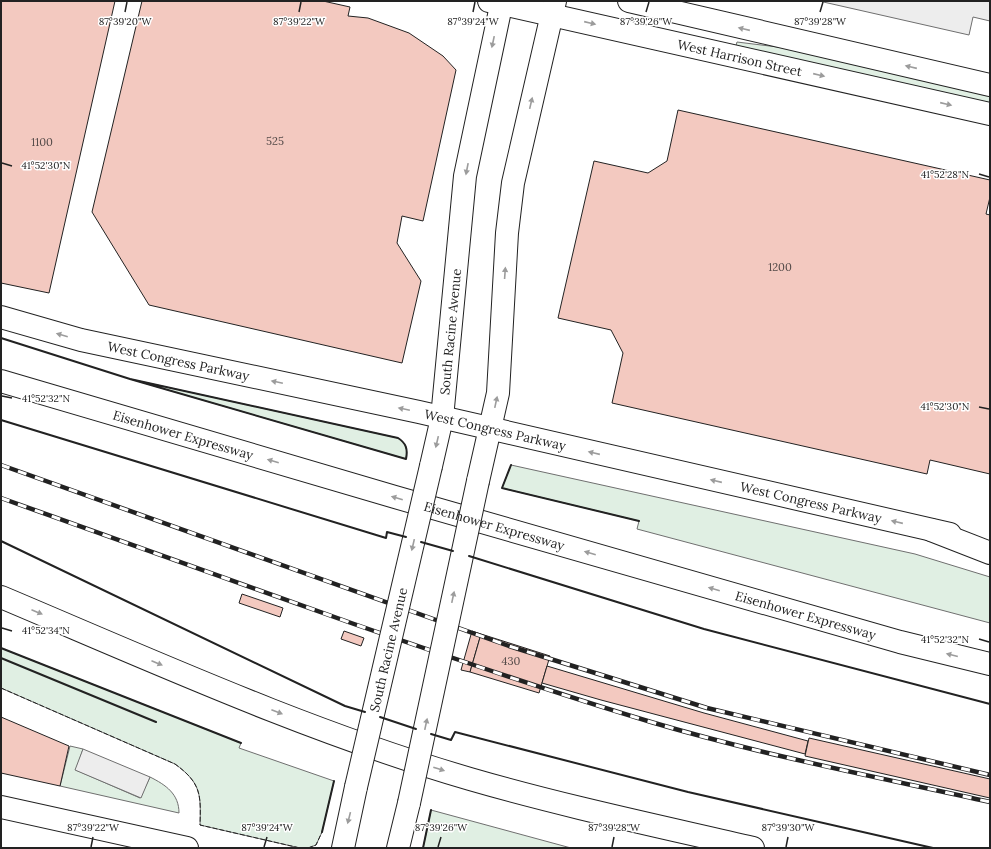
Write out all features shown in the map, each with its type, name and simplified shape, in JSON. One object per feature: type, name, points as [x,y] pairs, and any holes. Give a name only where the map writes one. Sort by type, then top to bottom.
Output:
[{"type":"main road","points":[[629,1],[990,85]]},
{"type":"main road","name":"West Harrison Street","points":[[497,2],[553,8],[990,114]]},
{"type":"main road","name":"South Racine Avenue","points":[[343,848],[442,418],[465,176],[497,2]]},
{"type":"main road","points":[[398,848],[498,393],[507,233],[513,184],[553,8]]},
{"type":"main road","name":"West Congress Parkway","points":[[1,317],[87,342],[442,418],[990,543]]},
{"type":"main road","name":"Eisenhower Expressway","points":[[1,381],[892,640],[990,664]]},
{"type":"main road","points":[[931,530],[990,553]]},
{"type":"main road","points":[[1,597],[229,693],[382,750],[470,779],[560,803],[753,848]]},
{"type":"main road","points":[[1,807],[187,848]]},
{"type":"green space","points":[[737,42],[818,52],[990,92],[990,107],[735,49]]},
{"type":"green space","points":[[130,379],[398,438],[406,447],[406,459]]},
{"type":"green space","points":[[511,465],[915,554],[990,577],[990,623],[637,529],[639,521],[502,488]]},
{"type":"green space","points":[[1,648],[241,743],[239,748],[334,781],[322,832],[316,845],[308,848],[300,848],[200,825],[198,790],[190,777],[175,764],[1,688]]},
{"type":"green space","points":[[70,746],[83,749],[76,770],[140,798],[150,777],[161,783],[174,795],[177,800],[179,813],[60,786]]},
{"type":"green space","points":[[431,810],[571,848],[423,848]]},
{"type":"shaded area","points":[[819,1],[990,1],[990,21],[973,17],[969,35]]},
{"type":"shaded area","points":[[83,749],[150,777],[141,798],[75,770]]},
{"type":"building","points":[[1,1],[115,1],[49,293],[1,283]]},
{"type":"building","points":[[142,1],[323,1],[350,7],[348,16],[368,18],[409,33],[443,56],[456,70],[423,221],[402,216],[397,243],[421,281],[402,363],[149,305],[92,212]]},
{"type":"building","points":[[678,110],[990,180],[990,197],[986,214],[990,215],[990,474],[930,460],[927,474],[612,403],[623,353],[611,330],[558,318],[594,161],[648,173],[667,161]]},
{"type":"building","points":[[242,594],[283,608],[280,617],[239,603]]},
{"type":"building","points":[[344,631],[364,638],[361,646],[341,639]]},
{"type":"building","points":[[472,631],[481,634],[470,672],[461,670]]},
{"type":"building","points":[[481,634],[550,656],[539,693],[470,672]]},
{"type":"building","points":[[547,666],[704,713],[808,741],[805,754],[542,683]]},
{"type":"building","points":[[1,717],[69,746],[60,786],[1,773]]},
{"type":"building","points":[[809,738],[990,779],[990,798],[805,756]]},
{"type":"railway","points":[[1,465],[509,646],[707,708],[990,775]]},
{"type":"railway","points":[[1,498],[354,624],[614,711],[735,745],[990,802]]},
{"type":"fence","points":[[1,688],[175,764],[190,777],[198,790],[200,825],[300,848]]},
{"type":"fence","points":[[308,848],[316,845],[322,832]]},
{"type":"wall","points":[[1,338],[130,379],[398,438],[406,447],[406,459],[130,379]]},
{"type":"wall","points":[[1,420],[386,538],[387,532],[406,537]]},
{"type":"wall","points":[[511,465],[502,488],[639,521]]},
{"type":"wall","points":[[1,541],[345,706],[365,712]]},
{"type":"wall","points":[[421,542],[453,551]]},
{"type":"wall","points":[[469,556],[704,629],[990,704]]},
{"type":"wall","points":[[1,648],[241,743]]},
{"type":"wall","points":[[1,658],[156,722]]},
{"type":"wall","points":[[380,717],[416,729]]},
{"type":"wall","points":[[431,734],[451,740],[455,732],[688,792],[933,848]]},
{"type":"wall","points":[[322,832],[334,781]]},
{"type":"wall","points":[[423,848],[431,810]]}]
